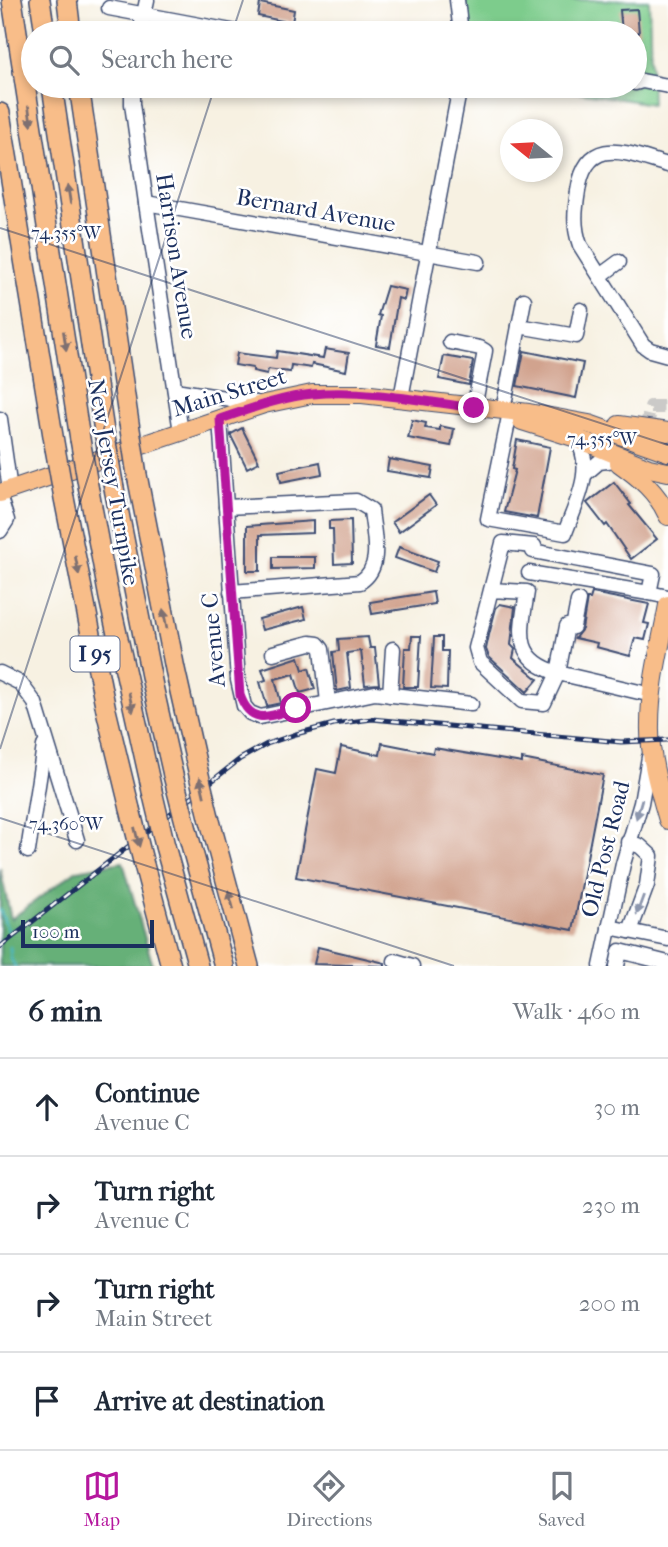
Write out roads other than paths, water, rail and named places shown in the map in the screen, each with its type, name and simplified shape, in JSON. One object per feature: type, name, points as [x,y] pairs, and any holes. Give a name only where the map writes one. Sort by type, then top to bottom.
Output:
[{"type":"highway","name":"New Jersey Turnpike","points":[[12,0],[21,58]]},
{"type":"highway","name":"New Jersey Turnpike","points":[[27,98],[80,439],[111,608],[152,791],[198,966]]},
{"type":"highway","name":"New Jersey Turnpike","points":[[54,98],[113,483],[173,775],[224,966]]},
{"type":"highway","name":"New Jersey Turnpike","points":[[81,98],[137,475],[195,758],[249,966]]},
{"type":"highway","name":"I 95","points":[[0,113],[55,448],[106,710],[171,966]]},
{"type":"main road","name":"Main Street","points":[[3,494],[264,404],[312,394],[401,398],[589,424],[668,452]]},
{"type":"main road","name":"Main Street","points":[[506,414],[576,438],[649,468],[668,472]]},
{"type":"main road","points":[[589,424],[668,432]]},
{"type":"main road","points":[[596,447],[650,487],[668,516]]},
{"type":"main road","points":[[668,605],[652,695],[650,741],[668,820]]},
{"type":"street","points":[[143,21],[147,0]]},
{"type":"street","points":[[457,0],[460,21]]},
{"type":"street","points":[[40,6],[67,4]]},
{"type":"street","points":[[109,8],[177,21]]},
{"type":"street","points":[[647,83],[668,86]]},
{"type":"street","name":"Harrison Avenue","points":[[132,98],[181,432]]},
{"type":"street","points":[[401,398],[458,98]]},
{"type":"street","points":[[668,165],[618,151],[604,152],[584,166],[574,218],[576,234],[643,345],[668,355]]},
{"type":"street","name":"Bernard Avenue","points":[[146,202],[478,262]]},
{"type":"street","points":[[600,276],[619,262]]},
{"type":"street","points":[[524,300],[488,519],[565,533],[585,474],[584,453],[576,438]]},
{"type":"street","points":[[519,326],[576,336],[581,310]]},
{"type":"street","points":[[450,342],[485,351],[478,408]]},
{"type":"street","points":[[175,390],[264,404]]},
{"type":"street","points":[[0,419],[3,494],[7,520],[0,531]]},
{"type":"street","name":"Avenue C","points":[[220,419],[240,695],[250,713],[268,717],[296,708],[375,693],[471,704]]},
{"type":"street","points":[[585,474],[599,462],[615,460]]},
{"type":"street","points":[[226,507],[356,500],[371,510],[376,558],[373,569],[360,582],[231,592]]},
{"type":"street","points":[[578,601],[573,627],[567,626],[558,673],[544,704],[522,701],[480,662],[475,648],[503,543],[653,574],[649,593]]},
{"type":"street","points":[[529,573],[668,597]]},
{"type":"street","points":[[491,590],[527,592],[521,638],[523,647],[536,663],[558,673],[652,695]]},
{"type":"street","points":[[273,653],[310,643],[318,644],[322,649],[328,702]]},
{"type":"street","points":[[390,695],[393,649]]},
{"type":"street","points":[[0,673],[20,683],[32,696],[77,840]]},
{"type":"street","points":[[27,851],[45,738]]},
{"type":"street","name":"Old Post Road","points":[[601,966],[628,842],[641,803],[650,741]]},
{"type":"street","points":[[628,842],[640,846],[651,856],[647,885],[630,931]]},
{"type":"street","points":[[609,927],[668,940]]},
{"type":"street","points":[[605,948],[619,959],[668,962]]},
{"type":"street","points":[[395,961],[412,966]]},
{"type":"waterway","points":[[0,910],[9,933]]},
{"type":"waterway","points":[[10,947],[15,966]]},
{"type":"tunnel","points":[[646,429],[651,407],[668,407]]},
{"type":"railway","points":[[0,947],[240,759],[267,744],[296,734],[334,724],[372,719],[621,742],[668,740]]}]
